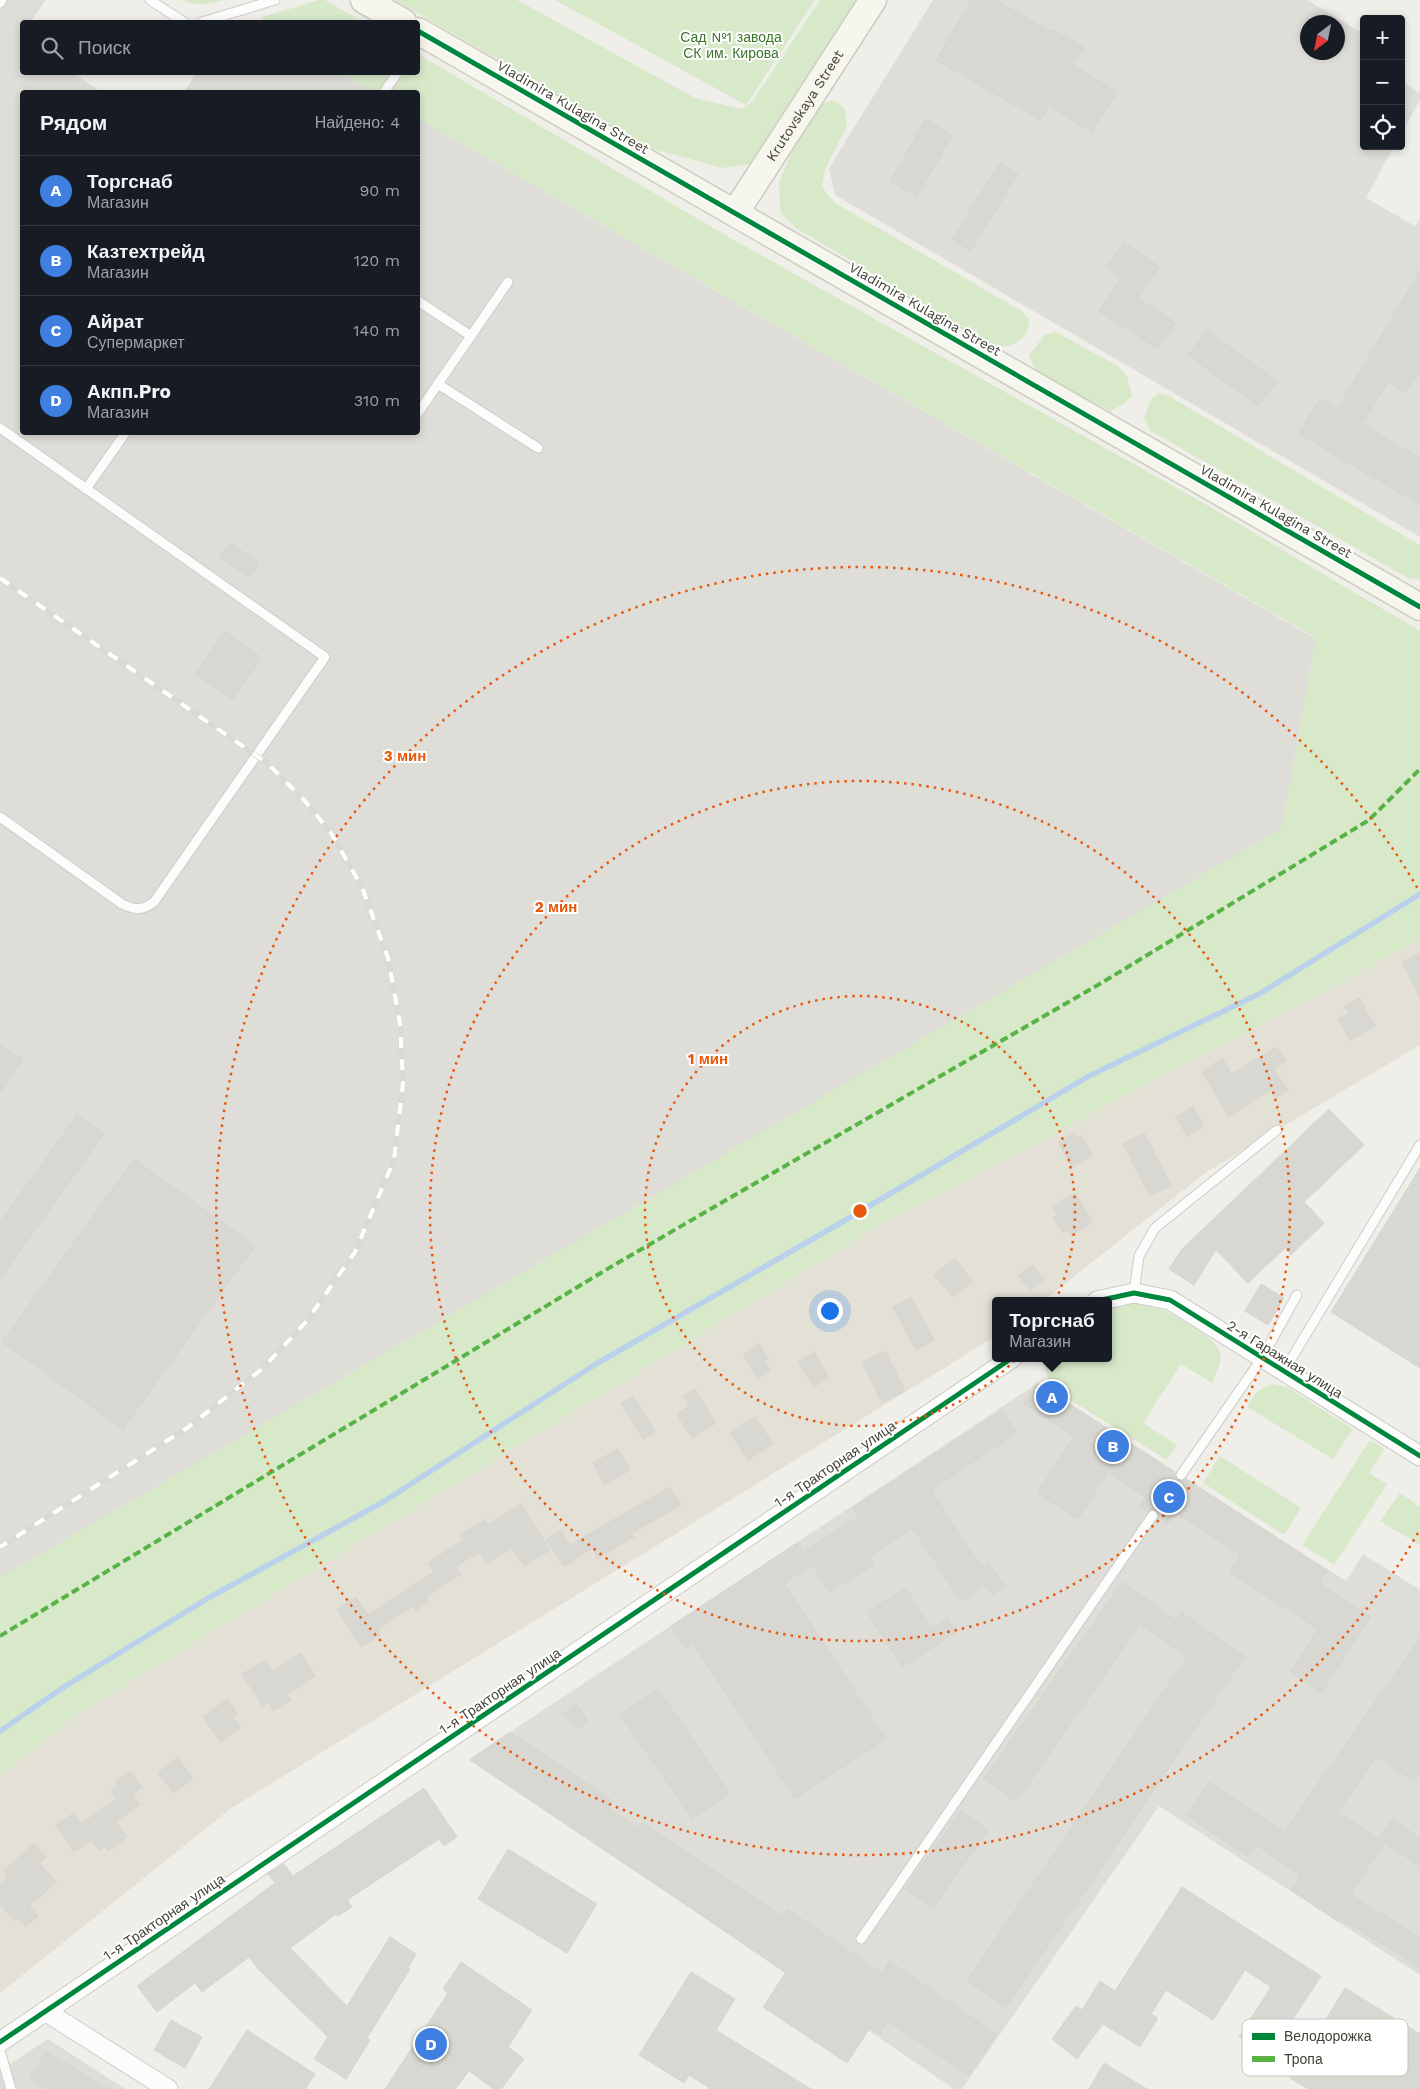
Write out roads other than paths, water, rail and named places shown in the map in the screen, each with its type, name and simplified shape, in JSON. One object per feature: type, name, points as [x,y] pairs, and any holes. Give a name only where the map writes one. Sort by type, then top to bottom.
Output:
[{"type":"street","name":"Vladimira Kulagina Street","points":[[364,0],[396,20]]},
{"type":"street","name":"Krutovskaya Street","points":[[735,213],[873,0]]},
{"type":"street","name":"Vladimira Kulagina Street","points":[[420,35],[735,213],[1420,607]]},
{"type":"street","points":[[1112,1298],[1134,1293]]},
{"type":"street","name":"2-я Гаражная улица","points":[[1134,1293],[1170,1300],[1420,1456]]},
{"type":"street","name":"1-я Тракторная улица","points":[[0,2042],[1006,1362]]},
{"type":"street","points":[[45,2011],[168,2089]]},
{"type":"lane","points":[[150,0],[181,20]]},
{"type":"lane","points":[[209,20],[275,0]]},
{"type":"lane","points":[[385,90],[396,75]]},
{"type":"lane","points":[[420,410],[508,282]]},
{"type":"lane","points":[[420,302],[471,336]]},
{"type":"lane","points":[[438,384],[538,448]]},
{"type":"lane","points":[[0,428],[325,657],[154,902],[146,908],[134,910],[122,904],[0,818]]},
{"type":"lane","points":[[86,489],[124,435]]},
{"type":"lane","points":[[1134,1293],[1140,1256],[1155,1228],[1277,1130]]},
{"type":"lane","points":[[1284,1371],[1420,1145]]},
{"type":"lane","points":[[1181,1475],[1262,1358],[1297,1295]]},
{"type":"lane","points":[[861,1939],[1153,1515]]},
{"type":"lane","points":[[0,2051],[12,2089]]},
{"type":"waterway","points":[[0,1731],[64,1687],[210,1597],[383,1502],[596,1364],[849,1218],[1089,1076],[1259,994],[1420,894]]},
{"type":"railway","points":[[0,578],[267,763],[305,801],[331,833],[362,887],[388,958],[400,1023],[403,1083],[394,1160],[355,1252],[306,1322],[262,1369],[187,1428],[0,1547]]},
{"type":"place","name":"Торгснаб","points":[[1052,1397]]},
{"type":"place","name":"Казтехтрейд","points":[[1113,1446]]},
{"type":"place","name":"Айрат","points":[[1169,1497]]},
{"type":"place","name":"Акпп.Pro","points":[[431,2044]]},
{"type":"park label","name":"Сад №1 завода СК им. Кирова","points":[[731,46]]}]
